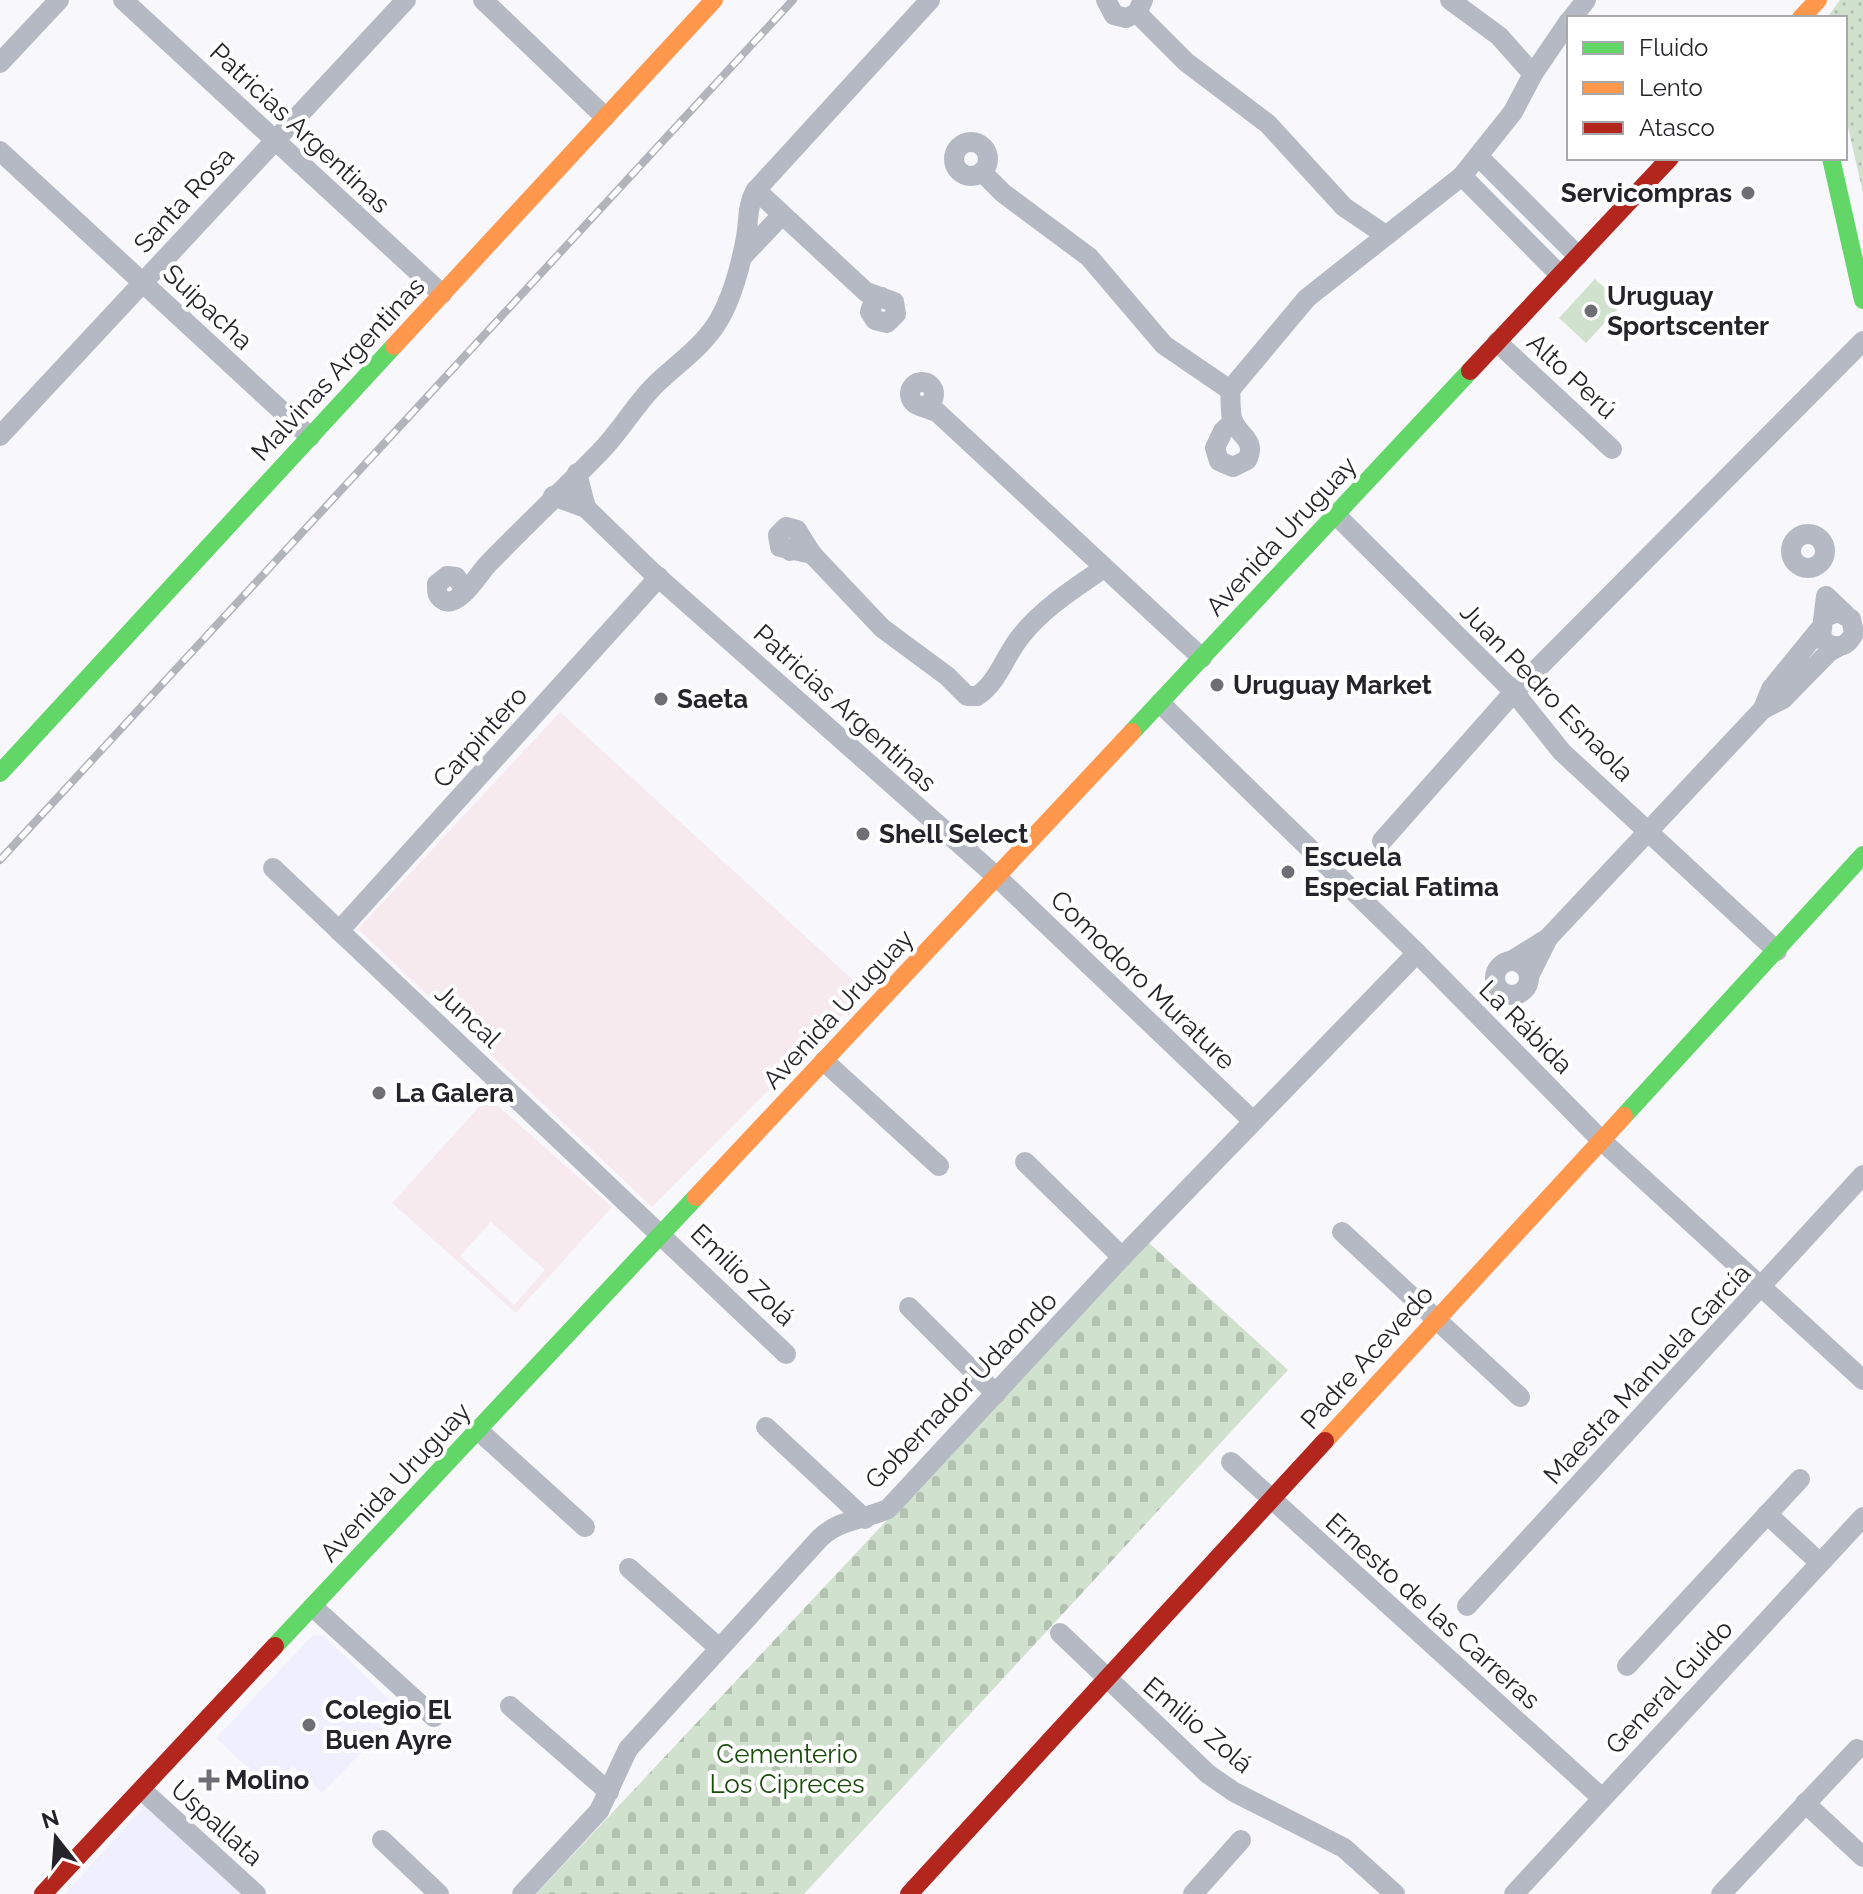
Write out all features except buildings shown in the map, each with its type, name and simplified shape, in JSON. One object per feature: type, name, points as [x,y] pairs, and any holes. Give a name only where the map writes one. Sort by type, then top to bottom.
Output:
[{"type":"main road","name":"Malvinas Argentinas","points":[[4,762],[714,0]]},
{"type":"main road","points":[[1803,16],[1818,0]]},
{"type":"main road","name":"Avenida Uruguay","points":[[43,1894],[1668,160]]},
{"type":"main road","points":[[1831,160],[1863,300]]},
{"type":"main road","name":"Padre Acevedo","points":[[909,1894],[1863,855]]},
{"type":"street","points":[[0,63],[59,0]]},
{"type":"street","name":"Patricias Argentinas","points":[[123,0],[442,294]]},
{"type":"street","name":"Santa Rosa","points":[[0,436],[406,0]]},
{"type":"street","points":[[483,0],[605,117]]},
{"type":"street","points":[[458,586],[477,576],[617,434],[653,388],[710,333],[733,289],[742,257],[750,200],[756,190],[930,0]]},
{"type":"street","points":[[1106,0],[1109,10],[1120,17],[1140,7],[1186,62],[1268,124],[1344,207],[1384,234]]},
{"type":"street","points":[[1450,0],[1499,36],[1533,74]]},
{"type":"street","points":[[1573,16],[1586,0]]},
{"type":"street","points":[[1233,422],[1230,390],[1307,298],[1384,234],[1462,176],[1513,112],[1533,74],[1567,24]]},
{"type":"street","name":"Suipacha","points":[[0,151],[310,437]]},
{"type":"street","points":[[1479,157],[1578,256]]},
{"type":"street","points":[[982,172],[1014,202],[1089,257],[1164,345],[1230,390]]},
{"type":"street","points":[[1462,176],[1560,275]]},
{"type":"street","points":[[756,190],[873,299]]},
{"type":"street","points":[[742,257],[782,215]]},
{"type":"street","points":[[1382,841],[1514,692],[1863,341]]},
{"type":"street","name":"Alto Perú","points":[[1497,342],[1612,449]]},
{"type":"street","points":[[930,405],[1202,658]]},
{"type":"street","points":[[577,473],[586,508]]},
{"type":"street","points":[[553,496],[586,508]]},
{"type":"street","name":"Patricias Argentinas","points":[[586,508],[659,577],[997,877]]},
{"type":"street","name":"Juan Pedro Esnaola","points":[[1336,515],[1514,692],[1562,752],[1777,951]]},
{"type":"street","points":[[801,547],[882,628],[947,676],[967,696],[977,696],[992,684],[1010,651],[1033,623],[1104,568]]},
{"type":"street","points":[[1818,576],[1830,620],[1825,643],[1838,647]]},
{"type":"street","name":"Carpintero","points":[[339,931],[659,577]]},
{"type":"street","points":[[1548,938],[1522,992],[1504,993],[1495,977],[1500,966],[1548,938],[1763,709],[1783,699],[1829,652],[1845,645],[1854,633],[1851,619],[1830,620],[1771,689],[1763,709]]},
{"type":"street","name":"La Rábida","points":[[1160,703],[1417,953],[1601,1140],[1863,1380]]},
{"type":"street","name":"Juncal","points":[[273,868],[662,1234]]},
{"type":"street","name":"Comodoro Murature","points":[[997,877],[1253,1121]]},
{"type":"street","name":"Gobernador Udaondo","points":[[522,1894],[599,1811],[628,1749],[833,1525],[865,1519],[888,1509],[1122,1257],[1417,953]]},
{"type":"street","points":[[1511,961],[1523,965],[1529,976]]},
{"type":"street","points":[[824,1061],[939,1166]]},
{"type":"street","points":[[1025,1162],[1122,1257]]},
{"type":"street","name":"Maestra Manuela García","points":[[1467,1606],[1762,1289],[1863,1175]]},
{"type":"street","points":[[1342,1232],[1520,1397]]},
{"type":"street","name":"Emilio Zolá","points":[[662,1234],[786,1354]]},
{"type":"street","points":[[909,1307],[996,1394]]},
{"type":"street","points":[[766,1427],[865,1519]]},
{"type":"street","points":[[479,1431],[585,1527]]},
{"type":"street","name":"Ernesto de las Carreras","points":[[1231,1462],[1602,1798]]},
{"type":"street","points":[[1627,1666],[1800,1479]]},
{"type":"street","points":[[1767,1514],[1820,1563]]},
{"type":"street","name":"General Guido","points":[[1514,1894],[1863,1517]]},
{"type":"street","points":[[629,1568],[719,1648]]},
{"type":"street","points":[[313,1607],[434,1717]]},
{"type":"street","name":"Emilio Zolá","points":[[1060,1633],[1208,1774],[1234,1792],[1344,1848],[1395,1894]]},
{"type":"street","points":[[510,1706],[609,1792]]},
{"type":"street","points":[[1721,1894],[1857,1749]]},
{"type":"street","name":"Uspallata","points":[[142,1790],[256,1894]]},
{"type":"street","points":[[1805,1803],[1863,1857]]},
{"type":"street","points":[[382,1840],[439,1894]]},
{"type":"street","points":[[1193,1894],[1241,1840]]},
{"type":"shaded area","points":[[560,712],[866,992],[652,1207],[358,929]]},
{"type":"shaded area","points":[[488,1097],[612,1207],[516,1313],[392,1203]],"holes":[[[491,1222],[545,1270],[514,1305],[460,1256]]]},
{"type":"shaded area","name":"Colegio El Buen Ayre","points":[[313,1635],[324,1636],[401,1711],[322,1793],[293,1766],[271,1789],[216,1738]]},
{"type":"shaded area","points":[[147,1803],[246,1894],[65,1894]]},
{"type":"green space","points":[[1840,0],[1863,0],[1863,193],[1847,123],[1847,16],[1828,16]]},
{"type":"green space","name":"Uruguay Sportscenter","points":[[1595,279],[1622,304],[1586,343],[1559,318]]},
{"type":"green space","name":"Cementerio Los Cipreces","points":[[1148,1242],[1288,1370],[804,1894],[536,1894]]},
{"type":"railway","points":[[0,860],[793,0]]},
{"type":"traffic: fast","points":[[1831,160],[1863,300]]},
{"type":"traffic: fast","points":[[0,773],[394,346]]},
{"type":"traffic: fast","points":[[1132,732],[1470,371]]},
{"type":"traffic: fast","points":[[1624,1116],[1863,855]]},
{"type":"traffic: fast","points":[[275,1646],[696,1197]]},
{"type":"traffic: slow","points":[[394,346],[714,0]]},
{"type":"traffic: slow","points":[[1803,16],[1818,0]]},
{"type":"traffic: slow","points":[[696,1197],[1132,732]]},
{"type":"traffic: slow","points":[[1325,1441],[1624,1116]]},
{"type":"traffic: jam","points":[[1470,371],[1668,160]]},
{"type":"traffic: jam","points":[[909,1894],[1325,1441]]},
{"type":"traffic: jam","points":[[43,1894],[275,1646]]},
{"type":"place","name":"Servicompras","points":[[1748,193]]},
{"type":"place","name":"Uruguay Sportscenter","points":[[1591,311]]},
{"type":"place","name":"Uruguay Market","points":[[1217,685]]},
{"type":"place","name":"Saeta","points":[[661,699]]},
{"type":"place","name":"Shell Select","points":[[863,834]]},
{"type":"place","name":"Escuela Especial Fatima","points":[[1288,872]]},
{"type":"place","name":"La Galera","points":[[379,1093]]},
{"type":"place","name":"Colegio El Buen Ayre","points":[[309,1725]]},
{"type":"place","name":"Molino","points":[[209,1780]]}]
